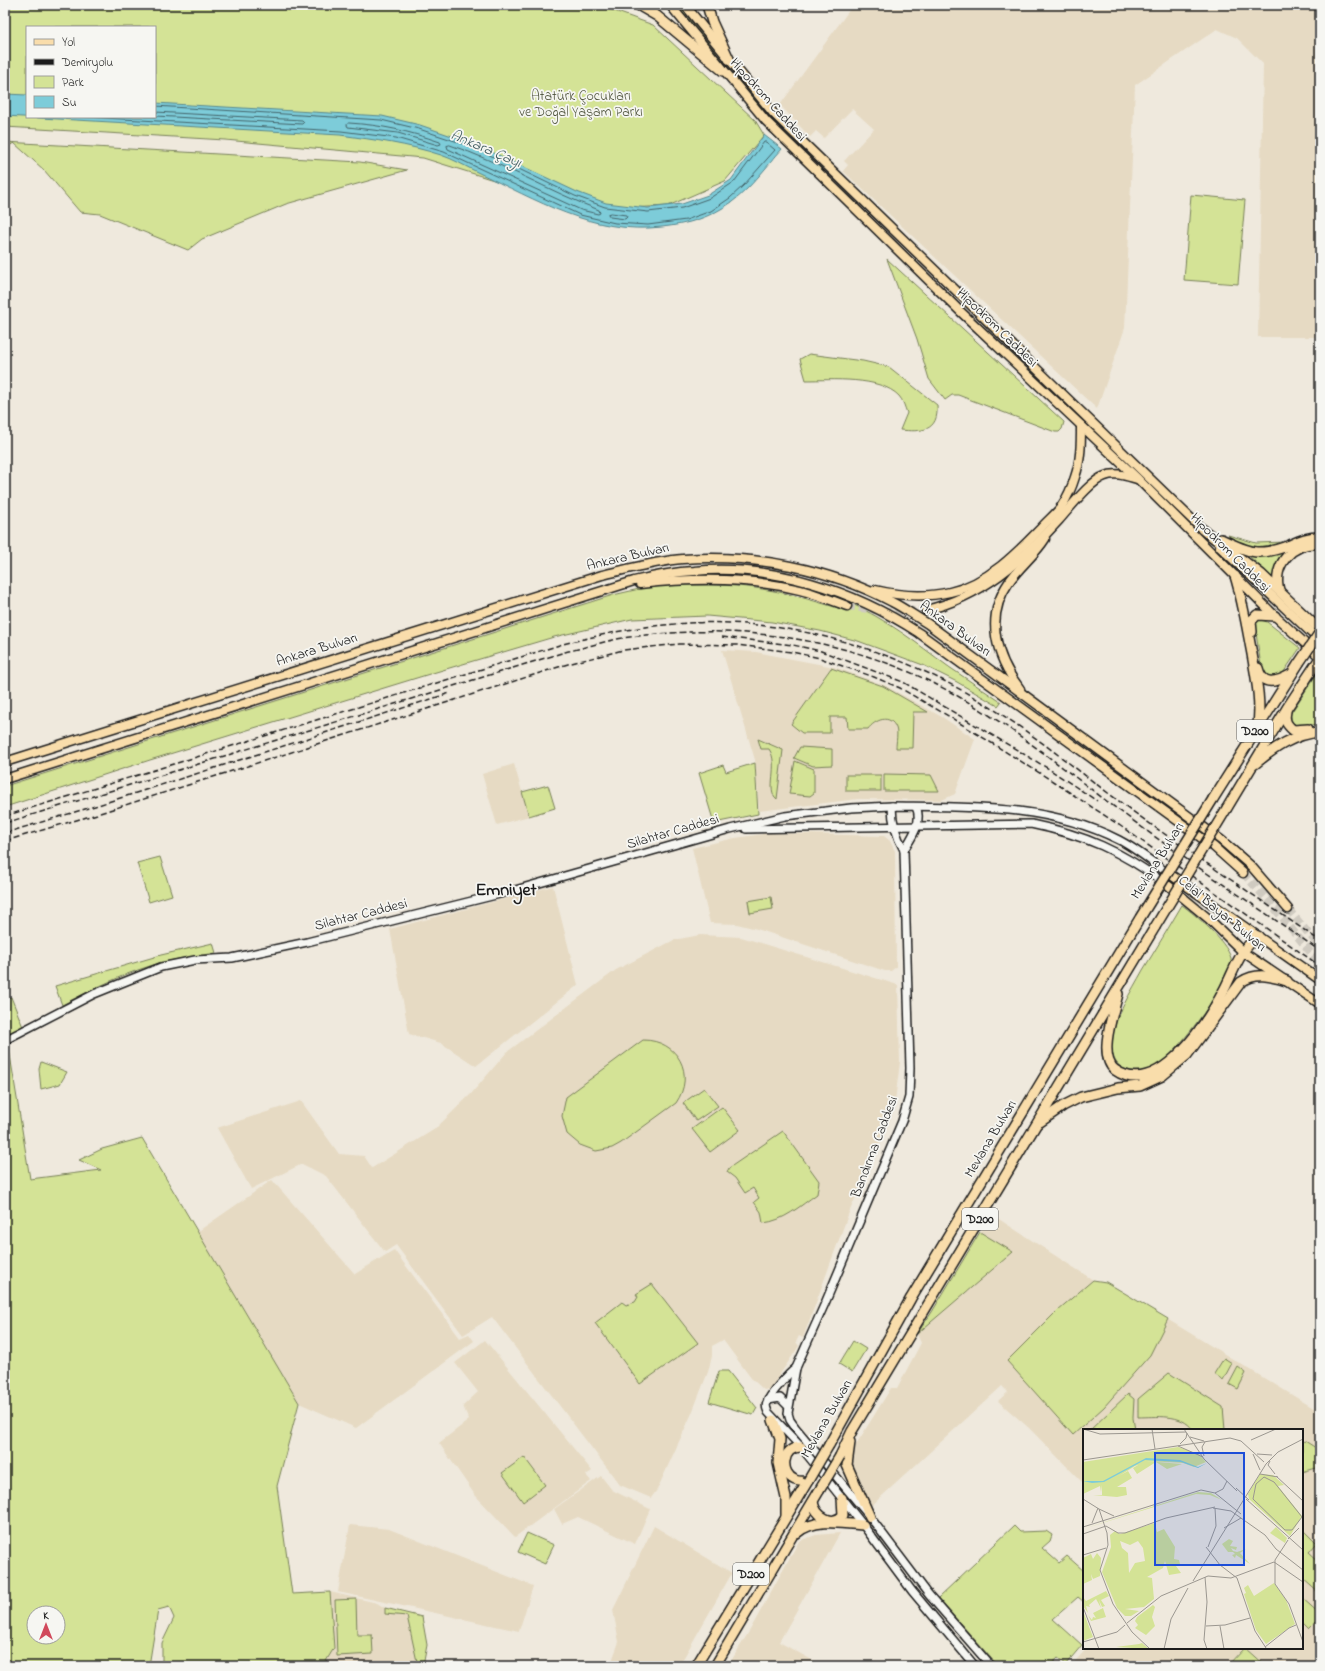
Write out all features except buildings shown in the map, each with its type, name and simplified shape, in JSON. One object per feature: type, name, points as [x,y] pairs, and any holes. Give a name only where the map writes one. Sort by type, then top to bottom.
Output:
[{"type":"highway","points":[[638,5],[657,16],[723,71]]},
{"type":"highway","points":[[707,5],[712,22],[729,59]]},
{"type":"highway","points":[[1202,529],[1250,552],[1263,553],[1276,550],[1304,538],[1320,537]]},
{"type":"highway","points":[[1202,529],[1279,590],[1320,631]]},
{"type":"highway","points":[[1279,590],[1277,574],[1280,564],[1288,555],[1297,548],[1320,544]]},
{"type":"highway","points":[[1235,576],[1243,607],[1256,681],[1260,710],[1258,726]]},
{"type":"highway","points":[[1275,616],[1257,615],[1251,621],[1260,675],[1265,680],[1272,682],[1279,681],[1291,675]]},
{"type":"highway","name":"Mevlana Bulvarı","points":[[696,1666],[808,1482],[911,1298],[1140,918],[1258,726],[1320,631]]},
{"type":"highway","name":"Mevlana Bulvarı","points":[[715,1666],[840,1456],[852,1432],[1227,808],[1248,770],[1320,658]]},
{"type":"highway","points":[[1287,708],[1284,717],[1286,722],[1293,730],[1320,727]]},
{"type":"highway","points":[[1248,770],[1285,742],[1300,735],[1320,732]]},
{"type":"highway","points":[[1121,983],[1107,1042],[1108,1057],[1115,1069],[1139,1077],[1156,1071],[1171,1062],[1183,1050],[1225,988],[1243,952],[1258,936]]},
{"type":"highway","points":[[1036,1125],[1063,1106],[1081,1097],[1118,1088],[1140,1086],[1162,1076],[1187,1055],[1241,982],[1257,975],[1287,981]]},
{"type":"highway","points":[[773,1420],[780,1439],[778,1463],[786,1498],[786,1516]]},
{"type":"highway","points":[[852,1432],[847,1465],[870,1517]]},
{"type":"highway","points":[[801,1447],[796,1447],[788,1452],[785,1457],[786,1468],[788,1474],[795,1480],[808,1482]]},
{"type":"highway","points":[[813,1502],[814,1510],[819,1516],[826,1520],[835,1520],[843,1515],[842,1498]]},
{"type":"highway","points":[[791,1538],[804,1527],[818,1524],[836,1523],[863,1525]]},
{"type":"main road","name":"Hipodrom Caddesi","points":[[670,5],[723,71],[766,121],[1080,426],[1138,479],[1275,616],[1320,658]]},
{"type":"main road","name":"Hipodrom Caddesi","points":[[685,5],[780,120],[1202,529],[1320,641]]},
{"type":"main road","points":[[856,586],[900,595],[923,597],[950,592],[975,584],[1023,547],[1060,507],[1076,476],[1081,452],[1080,426]]},
{"type":"main road","points":[[926,610],[941,606],[988,584],[1008,571],[1052,528],[1097,480],[1114,473],[1138,479]]},
{"type":"main road","points":[[1027,698],[1009,675],[1000,656],[996,638],[997,610],[1009,582],[1040,547],[1052,528]]},
{"type":"main road","name":"Ankara Bulvarı","points":[[5,762],[602,575],[681,559],[728,557],[772,562],[814,571],[856,586],[892,602],[928,624],[1204,828],[1243,859],[1288,909]]},
{"type":"main road","name":"Ankara Bulvarı","points":[[5,779],[611,587],[663,575],[695,570],[730,570],[781,576],[818,585],[859,599],[894,616],[1200,836],[1243,872]]},
{"type":"main road","points":[[611,587],[676,581],[731,580],[768,584],[801,590],[847,606]]},
{"type":"main road","points":[[892,806],[916,807],[918,811],[918,825],[904,850]]},
{"type":"main road","name":"Bandırma Caddesi","points":[[788,1406],[796,1368],[892,1143],[909,1097],[910,1068],[904,850],[897,839],[892,806]]},
{"type":"main road","name":"Silahtar Caddesi","points":[[5,1040],[94,994],[161,967],[195,960],[232,958],[306,942],[508,892],[730,829],[784,816],[851,808],[892,806]]},
{"type":"main road","name":"Celal Bayar Bulvarı","points":[[916,807],[998,808],[1066,819],[1120,840],[1320,980]]},
{"type":"main road","name":"Celal Bayar Bulvarı","points":[[918,825],[1031,824],[1064,831],[1090,840],[1117,852],[1140,865],[1169,886],[1209,918],[1243,952],[1320,1004]]},
{"type":"main road","name":"Silahtar Caddesi","points":[[730,829],[918,825]]},
{"type":"main road","name":"Bandırma Caddesi","points":[[768,1400],[788,1374],[796,1368]]},
{"type":"main road","points":[[975,1666],[912,1591],[863,1525],[801,1447],[773,1420],[766,1406],[768,1400],[780,1398],[788,1406],[790,1420],[870,1517],[929,1595],[991,1666]]},
{"type":"shaded area","points":[[853,5],[1320,5],[1320,337],[1258,337],[1263,64],[1237,38],[1217,29],[1135,85],[1125,328],[1097,409],[843,171],[848,165],[844,161],[874,129],[852,109],[824,138],[816,131],[810,137],[780,105]]},
{"type":"shaded area","points":[[722,650],[756,652],[834,667],[884,685],[942,717],[975,739],[955,794],[942,800],[858,799],[759,811],[755,760]]},
{"type":"shaded area","points":[[514,764],[529,816],[497,825],[482,774]]},
{"type":"shaded area","points":[[770,833],[884,836],[890,841],[895,851],[896,967],[891,971],[885,971],[757,929],[737,924],[710,923],[692,848],[735,838]]},
{"type":"shaded area","points":[[553,886],[578,985],[476,1066],[441,1043],[409,1034],[390,929]]},
{"type":"shaded area","points":[[700,935],[741,937],[898,985],[900,1062],[894,1109],[848,1215],[803,1338],[799,1336],[796,1342],[799,1346],[770,1389],[764,1390],[751,1378],[723,1340],[712,1346],[712,1356],[708,1372],[692,1413],[657,1490],[651,1498],[620,1485],[492,1317],[463,1335],[396,1245],[385,1252],[326,1176],[302,1164],[251,1189],[217,1128],[301,1101],[339,1154],[364,1156],[372,1168],[435,1129],[471,1094],[507,1052],[616,970],[674,940]]},
{"type":"shaded area","points":[[272,1180],[355,1274],[394,1250],[460,1338],[469,1334],[474,1341],[356,1428],[299,1403],[197,1232]]},
{"type":"shaded area","points":[[991,1214],[1093,1280],[1106,1282],[1320,1412],[1320,1666],[1265,1666],[1246,1649],[1303,1649],[1303,1429],[1083,1429],[1083,1483],[1029,1428],[998,1401],[1008,1392],[1002,1386],[870,1507],[850,1464],[854,1448],[891,1388],[897,1388],[921,1343],[917,1334],[932,1312]]},
{"type":"shaded area","points":[[485,1340],[592,1471],[586,1475],[591,1481],[515,1537],[475,1495],[439,1443],[469,1420],[463,1406],[478,1392],[455,1363]]},
{"type":"shaded area","points":[[601,1476],[612,1490],[650,1509],[635,1544],[578,1517],[562,1524],[554,1509]]},
{"type":"shaded area","points":[[350,1525],[389,1529],[533,1586],[519,1631],[338,1592]]},
{"type":"shaded area","points":[[654,1526],[732,1573],[679,1666],[610,1666],[619,1642],[613,1610]]},
{"type":"shaded area","points":[[840,1533],[779,1642],[823,1666],[728,1666],[750,1630],[799,1541],[816,1535]]},
{"type":"shaded area","points":[[330,1592],[377,1603],[385,1608],[422,1617],[427,1645],[423,1666],[323,1666],[334,1648]]},
{"type":"shaded area","points":[[1086,1649],[1244,1649],[1228,1666],[1071,1666]]},
{"type":"green space","name":"Atatürk Çocukları ve Doğal Yaşam Parkı","points":[[5,5],[598,5],[653,25],[755,120],[764,135],[725,181],[668,206],[590,210],[423,158],[225,140],[5,127]]},
{"type":"green space","points":[[673,5],[678,5],[740,82],[775,119],[772,121],[756,105]]},
{"type":"green space","points":[[5,142],[360,162],[407,170],[286,204],[202,239],[188,250],[100,214],[80,212],[44,170],[14,143],[5,148]]},
{"type":"green space","points":[[1191,195],[1245,200],[1238,284],[1184,280]]},
{"type":"green space","points":[[887,259],[1064,422],[1062,429],[1059,432],[1055,432],[958,395],[952,395],[945,400],[929,379],[917,339]]},
{"type":"green space","points":[[809,354],[863,361],[889,367],[937,405],[935,421],[932,425],[921,430],[900,430],[907,413],[899,396],[880,385],[868,382],[855,380],[806,380],[800,359]]},
{"type":"green space","points":[[1228,535],[1256,543],[1287,542],[1264,548],[1255,548],[1239,545]]},
{"type":"green space","points":[[1288,549],[1276,565],[1274,579],[1249,556],[1261,556]]},
{"type":"green space","points":[[673,585],[751,587],[793,595],[845,610],[848,602],[889,624],[1001,702],[998,706],[957,682],[923,665],[858,641],[820,631],[772,622],[707,616],[632,619],[554,637],[436,672],[150,760],[5,807],[5,786],[613,595],[648,587]]},
{"type":"green space","points":[[1259,619],[1267,622],[1300,648],[1281,676],[1269,677],[1262,672],[1255,627],[1256,622]]},
{"type":"green space","points":[[831,668],[883,686],[928,712],[913,712],[912,748],[896,748],[897,730],[893,723],[886,719],[874,723],[868,729],[848,729],[847,717],[830,717],[830,733],[802,733],[791,724]]},
{"type":"green space","points":[[1320,669],[1320,724],[1296,727],[1290,723],[1289,716]]},
{"type":"green space","points":[[758,739],[783,750],[777,799],[772,790],[772,755],[769,749],[761,749]]},
{"type":"green space","points":[[800,747],[832,749],[832,765],[813,766],[794,758]]},
{"type":"green space","points":[[795,761],[814,769],[814,793],[810,796],[789,794]]},
{"type":"green space","points":[[755,763],[758,814],[714,823],[699,773],[723,765],[726,772]]},
{"type":"green space","points":[[884,774],[931,775],[939,791],[884,791]]},
{"type":"green space","points":[[846,775],[881,775],[881,791],[846,791]]},
{"type":"green space","points":[[548,785],[555,808],[529,816],[522,792]]},
{"type":"green space","points":[[160,857],[172,895],[149,902],[137,863]]},
{"type":"green space","points":[[771,897],[773,909],[750,913],[748,901]]},
{"type":"green space","points":[[1182,905],[1217,936],[1228,951],[1231,958],[1230,968],[1215,997],[1191,1030],[1168,1057],[1160,1064],[1150,1069],[1144,1071],[1131,1071],[1120,1066],[1116,1062],[1111,1049],[1111,1041],[1116,1022],[1143,970]]},
{"type":"green space","points":[[213,943],[216,953],[170,961],[138,970],[99,986],[62,1005],[55,986],[161,955]]},
{"type":"green space","points":[[11,997],[23,1027],[5,1036],[5,999]]},
{"type":"green space","points":[[643,1040],[666,1046],[674,1052],[680,1061],[684,1070],[684,1081],[682,1092],[676,1103],[612,1148],[596,1151],[580,1145],[567,1134],[562,1116],[566,1097]]},
{"type":"green space","points":[[9,1049],[30,1179],[101,1170],[79,1160],[102,1149],[142,1138],[299,1403],[277,1486],[292,1594],[330,1592],[334,1648],[323,1666],[162,1666],[162,1643],[174,1618],[169,1607],[158,1610],[149,1666],[5,1666],[5,1051]]},
{"type":"green space","points":[[41,1062],[67,1072],[60,1084],[41,1089],[39,1069]]},
{"type":"green space","points":[[704,1088],[718,1106],[696,1121],[683,1103]]},
{"type":"green space","points":[[722,1107],[740,1130],[710,1152],[692,1129]]},
{"type":"green space","points":[[783,1131],[819,1181],[817,1194],[785,1216],[771,1222],[763,1223],[761,1212],[754,1202],[759,1198],[753,1188],[745,1193],[735,1178],[727,1172],[729,1168]]},
{"type":"green space","points":[[980,1232],[1013,1252],[917,1334],[932,1312]]},
{"type":"green space","points":[[1093,1280],[1106,1282],[1168,1319],[1150,1355],[1104,1407],[1073,1435],[1007,1361],[1058,1310]]},
{"type":"green space","points":[[652,1284],[698,1343],[640,1384],[595,1323],[622,1302],[626,1305],[635,1302],[638,1297],[636,1294]]},
{"type":"green space","points":[[853,1341],[866,1349],[852,1372],[839,1364]]},
{"type":"green space","points":[[1224,1358],[1232,1363],[1223,1380],[1214,1374]]},
{"type":"green space","points":[[1238,1367],[1246,1373],[1238,1389],[1229,1384]]},
{"type":"green space","points":[[719,1371],[728,1371],[757,1408],[753,1415],[709,1402]]},
{"type":"green space","points":[[1169,1373],[1223,1407],[1225,1429],[1192,1429],[1176,1418],[1138,1417],[1138,1399]]},
{"type":"green space","points":[[1128,1394],[1134,1399],[1133,1418],[1135,1429],[1091,1429]]},
{"type":"green space","points":[[1305,1441],[1316,1448],[1320,1445],[1320,1467],[1303,1472],[1303,1442]]},
{"type":"green space","points":[[524,1457],[545,1485],[523,1502],[502,1473]]},
{"type":"green space","points":[[1014,1526],[1020,1532],[1046,1531],[1052,1535],[1050,1541],[1042,1548],[1059,1563],[1067,1556],[1083,1570],[1083,1601],[1078,1597],[1053,1619],[1082,1645],[1066,1664],[1058,1658],[1049,1666],[998,1666],[938,1598]]},
{"type":"green space","points":[[1305,1531],[1317,1543],[1309,1552],[1320,1562],[1320,1594],[1303,1579],[1303,1533]]},
{"type":"green space","points":[[527,1533],[554,1545],[545,1564],[518,1552]]},
{"type":"green space","points":[[356,1599],[357,1635],[372,1635],[373,1654],[337,1656],[335,1600]]},
{"type":"green space","points":[[1303,1599],[1320,1614],[1320,1619],[1309,1630],[1303,1624]]},
{"type":"green space","points":[[385,1608],[422,1617],[427,1645],[423,1666],[418,1666],[407,1616],[385,1614]]},
{"type":"green space","points":[[1244,1649],[1246,1649],[1265,1666],[1231,1666],[1229,1665]]},
{"type":"water","points":[[5,94],[26,95],[26,117],[5,116]]},
{"type":"water","points":[[156,103],[382,116],[420,125],[475,144],[577,192],[606,203],[648,208],[682,204],[708,195],[731,180],[764,135],[782,149],[746,190],[723,208],[707,216],[681,224],[662,227],[636,228],[612,226],[566,213],[521,194],[450,158],[441,155],[404,145],[340,135],[40,118],[156,118]]},
{"type":"tunnel","points":[[847,606],[889,612],[926,610]]},
{"type":"tunnel","points":[[1243,873],[1272,905],[1320,964]]},
{"type":"tunnel","points":[[1288,909],[1320,947]]},
{"type":"railway","points":[[5,816],[563,644],[651,626],[703,623],[742,624],[780,628],[818,635],[856,645],[929,673],[963,691],[1007,718],[1154,827],[1320,941]]},
{"type":"railway","points":[[5,823],[565,652],[623,638],[667,633],[711,632],[754,634],[797,639],[840,648],[881,661],[922,677],[961,698],[1024,739],[1148,832],[1320,951]]},
{"type":"railway","points":[[722,637],[793,645],[821,651],[903,682],[1049,769],[1097,801]]},
{"type":"railway","points":[[5,841],[97,814],[568,664],[623,650],[679,644],[737,645],[792,652],[820,658],[900,688],[950,717],[1054,782],[1119,825],[1320,966]]},
{"type":"railway","points":[[5,833],[95,806],[450,693]]},
{"type":"district","name":"Emniyet","points":[[506,891]]},
{"type":"water label","name":"Ankara Çayı","points":[[486,149]]}]
